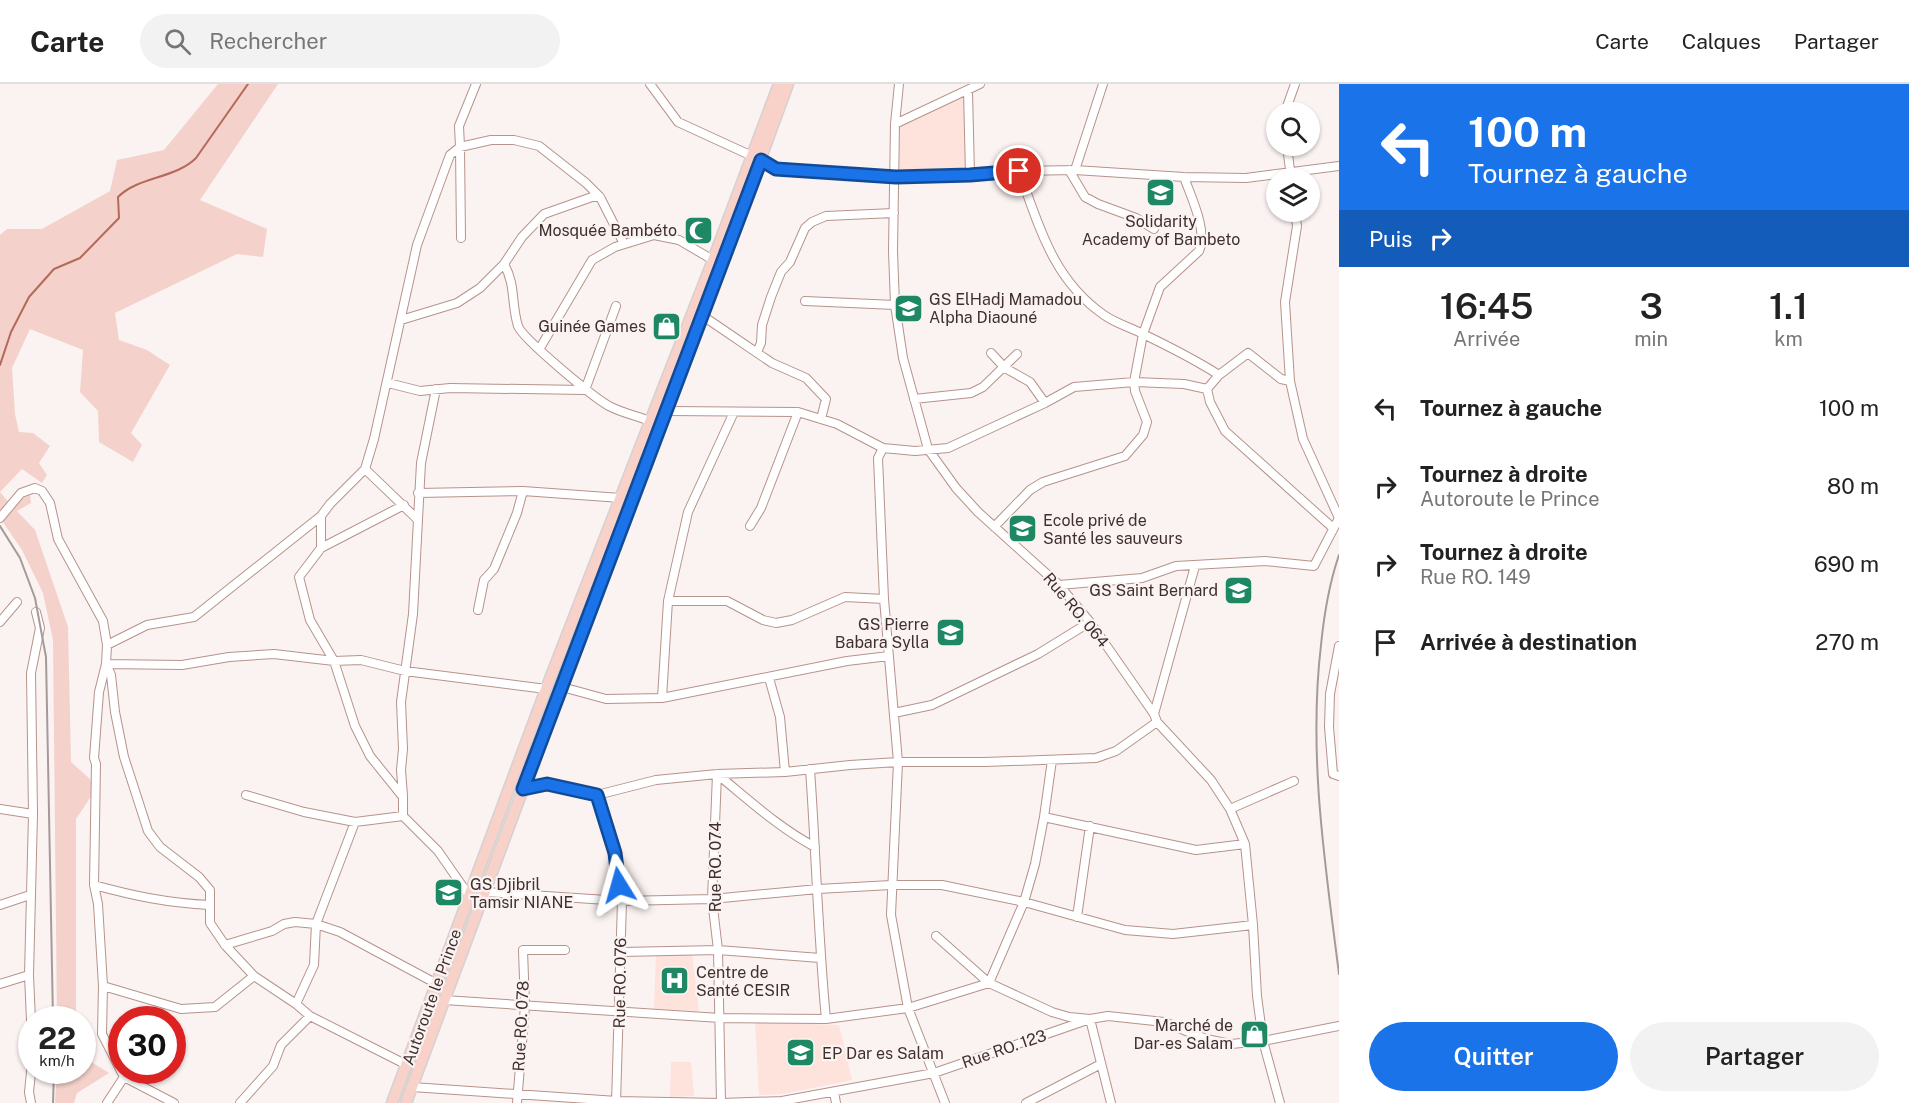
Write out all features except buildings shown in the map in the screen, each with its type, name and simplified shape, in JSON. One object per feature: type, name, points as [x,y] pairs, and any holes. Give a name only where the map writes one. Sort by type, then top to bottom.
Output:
[{"type":"main road","points":[[756,158],[771,84]]},
{"type":"main road","name":"Autoroute le Prince","points":[[406,1103],[703,316],[779,84]]},
{"type":"main road","name":"Autoroute le Prince","points":[[392,1103],[546,689],[650,421],[713,260],[788,84]]},
{"type":"main road","points":[[756,158],[795,84]]},
{"type":"street","points":[[461,238],[459,126],[476,84]]},
{"type":"street","points":[[650,84],[678,122],[776,169],[896,177],[1072,170],[1184,177],[1266,177]]},
{"type":"street","name":"Rue RO. 064","points":[[899,84],[895,124],[896,177],[893,251],[895,305],[903,358],[928,449],[956,488],[994,527],[1059,585],[1090,622],[1156,718],[1211,780],[1230,809],[1245,844],[1257,996],[1263,1041],[1280,1103]]},
{"type":"street","points":[[895,124],[980,84]]},
{"type":"street","points":[[1103,84],[1072,170],[1085,197],[1136,218],[1154,229]]},
{"type":"street","points":[[1289,102],[1295,84]]},
{"type":"street","points":[[968,91],[970,175]]},
{"type":"street","points":[[107,645],[147,625],[194,617],[321,516],[364,468],[388,383],[417,245],[450,155],[460,147],[491,140],[514,140],[539,147],[570,170],[600,197],[624,244]]},
{"type":"street","points":[[1320,170],[1339,166]]},
{"type":"street","points":[[1019,171],[1042,236],[1062,276],[1090,305],[1106,317],[1219,375]]},
{"type":"street","points":[[994,527],[1030,490],[1042,482],[1125,456],[1143,435],[1147,422],[1135,391],[1134,382],[1143,334],[1160,288],[1199,251],[1202,243],[1202,230],[1184,177]]},
{"type":"street","points":[[401,320],[456,303],[480,288],[504,264],[522,237],[544,214],[592,197],[600,197]]},
{"type":"street","points":[[757,352],[762,325],[771,297],[781,272],[790,262],[804,228],[826,216],[894,213]]},
{"type":"street","points":[[1059,585],[1142,578],[1176,566],[1265,561],[1314,566],[1339,518],[1303,439],[1290,381],[1286,302],[1296,222]]},
{"type":"street","points":[[540,348],[592,260],[624,244],[654,235],[679,240],[713,260]]},
{"type":"street","points":[[504,264],[511,276],[519,329],[585,390],[611,407],[650,421]]},
{"type":"street","points":[[805,301],[895,305]]},
{"type":"street","points":[[585,390],[616,306]]},
{"type":"street","points":[[703,316],[772,363],[806,378],[826,399],[821,419]]},
{"type":"street","points":[[991,353],[1005,368],[1030,382],[1045,403]]},
{"type":"street","points":[[1207,389],[1219,375],[1248,353],[1281,380],[1290,381]]},
{"type":"street","points":[[914,399],[971,393],[983,387],[1017,354]]},
{"type":"street","points":[[667,411],[798,412],[837,424],[882,447],[915,451],[948,448],[1074,387],[1134,382],[1184,384],[1207,389]]},
{"type":"street","points":[[388,383],[420,391],[436,389],[585,390]]},
{"type":"street","points":[[436,389],[426,431],[418,493],[413,614],[401,702],[403,816],[438,851],[470,897]]},
{"type":"street","points":[[1207,389],[1210,402],[1225,431],[1333,528]]},
{"type":"street","points":[[662,698],[668,602],[688,512],[734,412]]},
{"type":"street","points":[[750,526],[762,508],[798,412]]},
{"type":"street","points":[[882,447],[878,459],[884,599],[898,762],[891,915],[908,1008],[945,1103]]},
{"type":"street","points":[[364,468],[417,519]]},
{"type":"street","points":[[0,518],[21,493],[35,488],[42,491],[50,503],[58,539],[103,621],[107,645],[106,664],[99,692],[94,758],[96,764],[94,885],[98,904],[103,986],[102,1034],[108,1046]]},
{"type":"street","points":[[418,493],[523,490],[621,498]]},
{"type":"street","points":[[478,610],[484,580],[494,569],[517,513],[523,490]]},
{"type":"street","points":[[403,797],[370,756],[355,726],[334,661],[310,620],[299,577],[321,548],[404,505]]},
{"type":"street","points":[[321,516],[321,548]]},
{"type":"street","points":[[523,789],[547,784],[597,795],[656,780],[717,774],[898,762],[1096,758],[1116,751],[1156,718],[1195,566]]},
{"type":"street","points":[[668,602],[727,600],[763,620],[776,623],[792,620],[845,597],[884,599]]},
{"type":"street","points":[[0,622],[17,602]]},
{"type":"street","points":[[30,1006],[30,895],[33,814],[31,673],[40,628],[36,612]]},
{"type":"street","points":[[894,713],[932,705],[1038,654],[1090,622]]},
{"type":"street","points":[[1339,646],[1330,694],[1329,727],[1333,774],[1339,776]]},
{"type":"street","points":[[106,664],[182,665],[229,657],[274,654],[334,661],[361,660],[405,671],[546,689]]},
{"type":"street","points":[[562,687],[606,699],[662,698],[847,661],[889,656]]},
{"type":"street","points":[[106,664],[111,675],[124,757],[148,831],[160,847],[199,877],[210,890],[210,923],[225,945],[254,975],[310,1016],[407,1065]]},
{"type":"street","points":[[769,678],[780,717],[785,771]]},
{"type":"street","points":[[444,1000],[720,1018],[826,1019],[908,1008],[989,983],[1024,902],[1035,864],[1052,760]]},
{"type":"street","points":[[810,769],[816,847],[820,958],[826,1019]]},
{"type":"street","points":[[717,774],[745,799],[801,840],[816,847]]},
{"type":"street","name":"Rue RO. 074","points":[[717,774],[712,899],[718,950],[721,1103]]},
{"type":"street","points":[[1230,809],[1294,781]]},
{"type":"street","points":[[246,795],[304,812],[356,822],[403,816]]},
{"type":"street","name":"Rue RO. 076","points":[[597,795],[615,853],[621,901],[616,1102]]},
{"type":"street","points":[[0,809],[33,814]]},
{"type":"street","points":[[1044,817],[1196,850],[1245,844]]},
{"type":"street","points":[[296,1004],[314,965],[316,924],[356,822]]},
{"type":"street","points":[[1077,917],[1090,826]]},
{"type":"street","points":[[94,885],[144,898],[210,905]]},
{"type":"street","points":[[486,892],[621,901],[712,899],[891,885],[942,885],[1024,902],[1125,930],[1173,934],[1253,925]]},
{"type":"street","points":[[0,905],[30,895]]},
{"type":"street","points":[[225,945],[272,931],[284,924],[295,922],[316,924],[340,932],[437,984]]},
{"type":"street","points":[[936,936],[989,983],[1052,1012],[1069,1017],[1090,1019],[1111,1103]]},
{"type":"street","name":"Rue RO. 078","points":[[517,1099],[525,1006],[523,950],[565,950]]},
{"type":"street","points":[[621,952],[718,950],[820,958]]},
{"type":"street","points":[[0,984],[29,975]]},
{"type":"street","points":[[103,986],[181,1009],[215,1007],[254,975]]},
{"type":"street","points":[[240,1103],[273,1066],[281,1045],[310,1016]]},
{"type":"street","name":"Rue RO. 123","points":[[412,1087],[517,1099],[721,1103],[782,1101],[934,1073],[1090,1019],[1108,1016],[1164,1022],[1206,1039],[1231,1044],[1263,1041],[1339,1026]]},
{"type":"street","points":[[1026,1103],[1101,1064]]},
{"type":"street","points":[[30,1084],[31,1103]]},
{"type":"street","points":[[107,1103],[119,1084]]},
{"type":"street","points":[[137,1084],[174,1103]]},
{"type":"street","points":[[834,1092],[836,1103]]},
{"type":"shaded area","points":[[218,84],[278,84],[200,200],[267,229],[263,257],[237,254],[115,313],[119,340],[147,350],[170,365],[131,433],[142,445],[133,462],[99,442],[98,411],[80,392],[83,350],[30,329],[12,368],[15,414],[19,432],[33,433],[50,446],[39,463],[47,475],[42,483],[22,469],[0,492],[0,235],[7,229],[42,229],[110,191],[117,160],[164,150]]},
{"type":"shaded area","points":[[961,96],[966,97],[969,174],[897,175],[898,124]]},
{"type":"shaded area","points":[[0,492],[10,504],[30,495],[31,503],[17,511],[35,530],[68,627],[71,762],[90,779],[94,792],[76,819],[76,1006],[57,1006],[53,640],[43,593],[22,550],[0,518]]},
{"type":"shaded area","name":"Centre de Santé CESIR","points":[[656,953],[692,953],[699,1011],[654,1009]]},
{"type":"shaded area","name":"EP Dar es Salam","points":[[755,1022],[839,1025],[852,1080],[783,1094],[759,1095]]},
{"type":"shaded area","points":[[671,1062],[691,1062],[694,1096],[670,1097]]},
{"type":"shaded area","points":[[96,1065],[108,1072],[96,1081]]},
{"type":"shaded area","points":[[56,1084],[91,1084],[77,1093],[74,1103],[55,1103]]},
{"type":"waterway","points":[[0,365],[11,332],[29,297],[54,269],[80,258],[119,218],[118,197],[136,185],[178,170],[196,158],[248,84]]},
{"type":"railway","points":[[0,526],[20,558],[35,598],[46,657],[53,1006]]},
{"type":"railway","points":[[1339,555],[1324,622],[1317,686],[1316,727],[1320,810],[1339,974]]},
{"type":"railway","points":[[53,1103],[54,1084]]},
{"type":"place","name":"Solidarity Academy of Bambeto","points":[[1161,193]]},
{"type":"place","name":"Mosquée Bambéto","points":[[698,230]]},
{"type":"place","name":"GS ElHadj Mamadou Alpha Diaouné","points":[[908,308]]},
{"type":"place","name":"Guinée Games","points":[[667,326]]},
{"type":"place","name":"Ecole privé de Santé les sauveurs","points":[[1022,529]]},
{"type":"place","name":"GS Saint Bernard","points":[[1239,590]]},
{"type":"place","name":"GS Pierre Babara Sylla","points":[[950,633]]},
{"type":"place","name":"GS Djibril Tamsir NIANE","points":[[449,893]]},
{"type":"place","name":"Centre de Santé CESIR","points":[[675,981]]},
{"type":"place","name":"Marché de Dar-es Salam","points":[[1254,1034]]},
{"type":"place","name":"EP Dar es Salam","points":[[801,1053]]},
{"type":"route","points":[[619,885],[615,853],[597,795],[547,784],[523,789],[761,160],[776,169],[896,177],[1019,171]]}]
